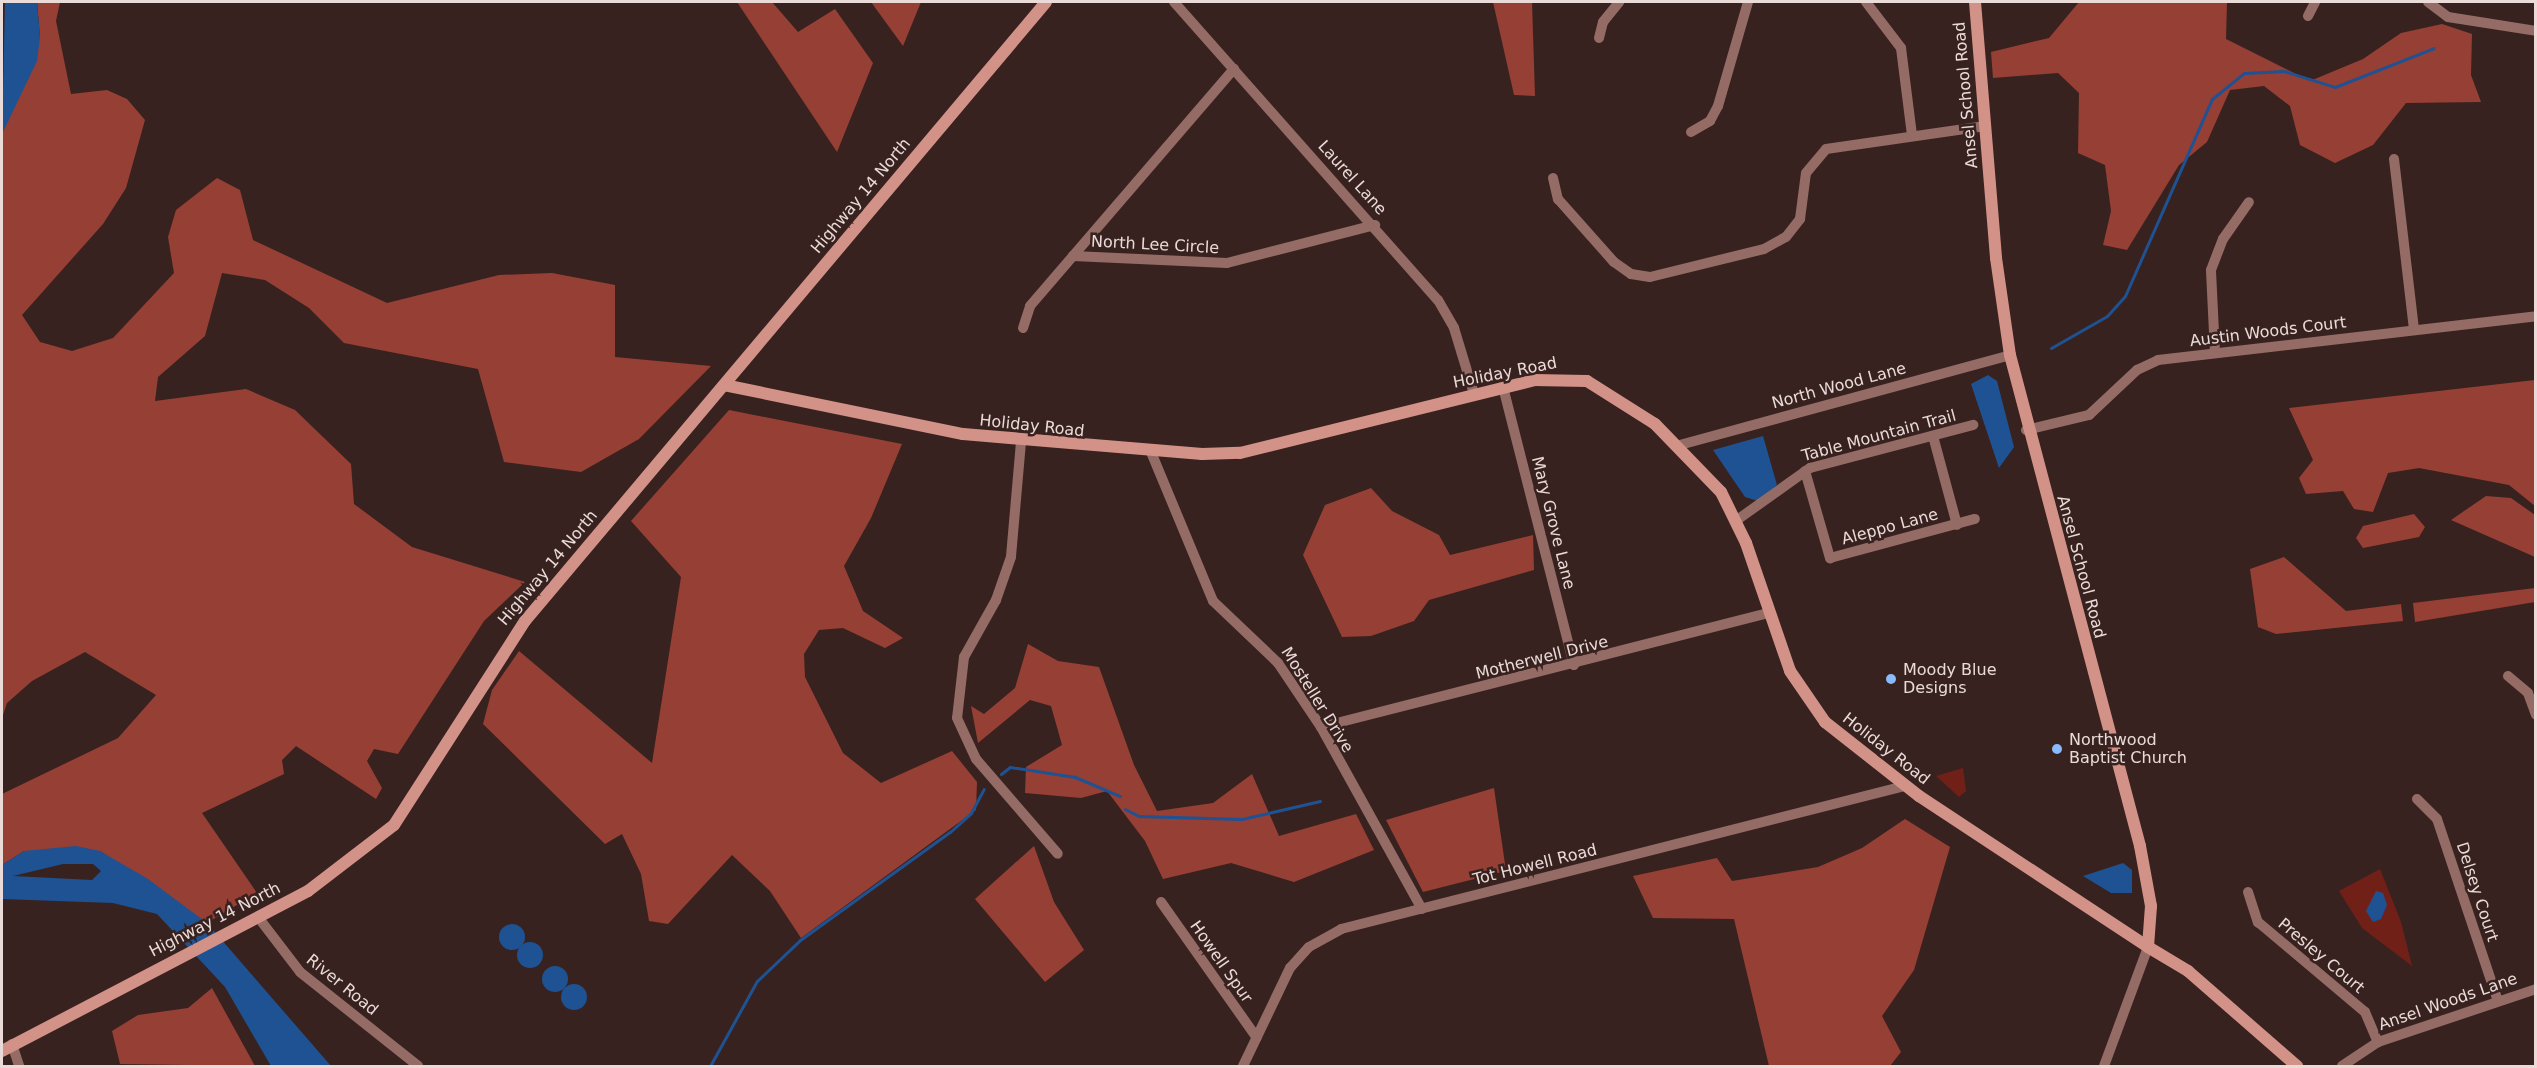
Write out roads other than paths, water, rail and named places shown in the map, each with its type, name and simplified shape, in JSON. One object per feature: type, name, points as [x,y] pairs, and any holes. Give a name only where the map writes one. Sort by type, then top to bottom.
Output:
[{"type":"street","name":"Highway 14 North","points":[[7,1047],[258,917],[341,870],[394,825],[435,767],[507,644],[1046,2]]},
{"type":"street","name":"Laurel Lane","points":[[1174,2],[1375,225],[1446,311],[1474,394]]},
{"type":"street","points":[[1599,38],[1603,21],[1618,2]]},
{"type":"street","points":[[1691,132],[1710,121],[1718,106],[1748,2]]},
{"type":"street","points":[[1866,2],[1901,48],[1912,135]]},
{"type":"street","name":"Ansel School Road","points":[[1975,2],[1985,126],[2010,355],[2026,430],[2140,846],[2151,906],[2148,947]]},
{"type":"street","points":[[2308,16],[2315,2]]},
{"type":"street","points":[[2428,2],[2448,17],[2535,31]]},
{"type":"street","name":"North Lee Circle","points":[[1023,328],[1030,306],[1234,69]]},
{"type":"street","points":[[1553,177],[1558,199],[1614,262],[1631,274],[1650,277],[1779,243],[1797,224],[1806,173],[1817,156],[1836,145],[1985,126]]},
{"type":"street","points":[[2394,159],[2414,330]]},
{"type":"street","points":[[2215,353],[2211,270],[2223,239],[2249,202]]},
{"type":"street","name":"North Lee Circle","points":[[1073,256],[1227,263],[1375,225]]},
{"type":"street","name":"Austin Woods Court","points":[[2026,430],[2090,415],[2146,364],[2215,353],[2535,316]]},
{"type":"street","name":"North Wood Lane","points":[[1676,446],[2010,355]]},
{"type":"street","name":"Holiday Road","points":[[724,385],[926,428],[1021,442],[1151,452],[1240,453],[1503,387],[1555,377],[1587,381],[1630,406],[1711,479],[1737,520],[1790,671],[1810,705],[1847,742],[1905,786],[2148,947]]},
{"type":"street","name":"Mary Grove Lane","points":[[1503,387],[1574,665]]},
{"type":"street","name":"Table Mountain Trail","points":[[1737,520],[1759,509],[1805,471],[1973,425]]},
{"type":"street","points":[[1934,436],[1957,525]]},
{"type":"street","points":[[1021,442],[1011,557],[996,600],[964,657],[957,712],[976,759],[1058,854]]},
{"type":"street","name":"Mosteller Drive","points":[[1151,452],[1213,601],[1270,652],[1321,727],[1422,909]]},
{"type":"street","name":"Aleppo Lane","points":[[1805,471],[1830,558],[1975,519]]},
{"type":"street","name":"Motherwell Drive","points":[[1321,727],[1574,665],[1769,613]]},
{"type":"street","points":[[2508,676],[2528,693],[2535,715]]},
{"type":"street","name":"Tot Howell Road","points":[[1242,1066],[1257,1038],[1280,984],[1309,948],[1341,929],[1905,786]]},
{"type":"street","name":"Delsey Court","points":[[2417,799],[2437,819],[2498,1001]]},
{"type":"street","name":"Presley Court","points":[[2248,892],[2258,922],[2365,1012],[2378,1042]]},
{"type":"street","name":"Howell Spur","points":[[1161,902],[1257,1038]]},
{"type":"street","name":"River Road","points":[[258,917],[300,972],[418,1066]]},
{"type":"street","points":[[2104,1066],[2148,947],[2188,970],[2297,1066]]},
{"type":"street","name":"Ansel Woods Lane","points":[[2342,1066],[2378,1042],[2535,989]]},
{"type":"street","points":[[7,1047],[19,1066]]},
{"type":"water","points":[[5,2],[37,2],[40,37],[37,61],[2,134]]},
{"type":"water","points":[[1988,375],[1997,381],[2014,447],[1999,468],[1971,384]]},
{"type":"water","points":[[1763,436],[1777,485],[1758,501],[1745,497],[1713,450]]},
{"type":"water","points":[[76,846],[100,851],[148,879],[207,923],[331,1066],[271,1066],[225,987],[157,914],[113,903],[2,899],[2,865],[24,851]],"holes":[[[63,864],[93,864],[101,871],[92,880],[13,876]]]},
{"type":"water","points":[[2123,863],[2132,870],[2132,893],[2111,893],[2083,876]]},
{"type":"water","points":[[2376,891],[2383,893],[2387,905],[2381,919],[2373,922],[2366,911]]},
{"type":"water","points":[[512,924],[521,928],[525,937],[521,946],[512,950],[503,946],[499,937],[503,928]]},
{"type":"water","points":[[530,942],[539,946],[543,955],[539,964],[530,968],[521,964],[517,955],[521,946]]},
{"type":"water","points":[[555,966],[564,970],[568,979],[564,988],[555,992],[546,988],[542,979],[546,970]]},
{"type":"water","points":[[574,984],[583,988],[587,997],[583,1006],[574,1010],[565,1006],[561,997],[565,988]]},
{"type":"waterway","points":[[2051,348],[2107,316],[2125,296],[2212,99],[2244,73],[2284,71],[2335,87],[2434,48]]},
{"type":"waterway","points":[[1001,774],[1010,767],[1075,777],[1120,796]]},
{"type":"waterway","points":[[710,1066],[757,981],[800,940],[950,832],[971,813],[984,789]]},
{"type":"waterway","points":[[1125,809],[1139,816],[1242,819],[1320,801]]},
{"type":"place","name":"Moody Blue Designs","points":[[1891,679]]},
{"type":"place","name":"Northwood Baptist Church","points":[[2057,749]]}]
